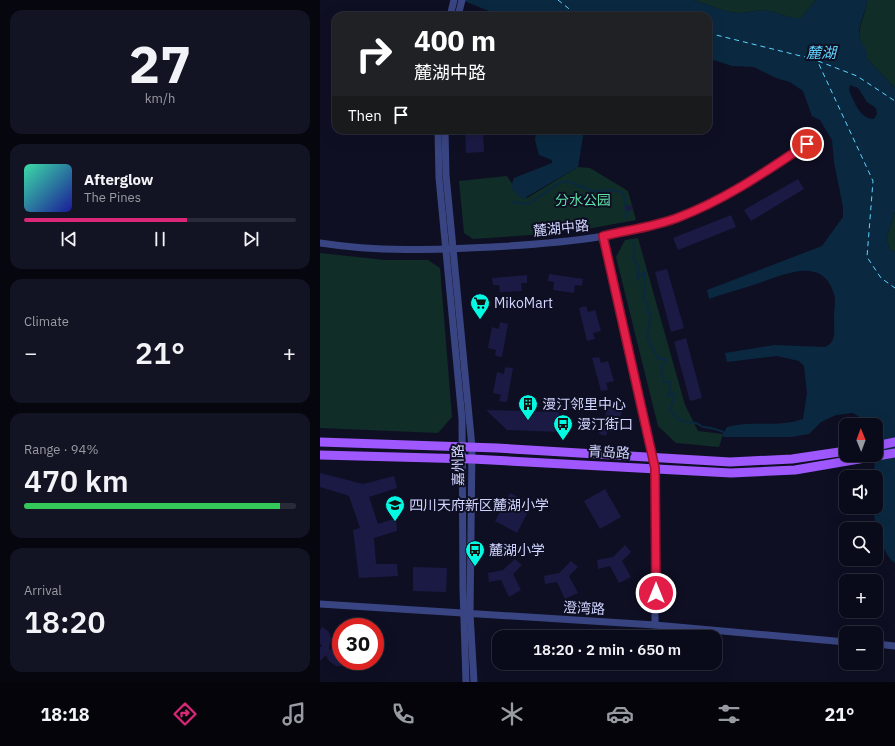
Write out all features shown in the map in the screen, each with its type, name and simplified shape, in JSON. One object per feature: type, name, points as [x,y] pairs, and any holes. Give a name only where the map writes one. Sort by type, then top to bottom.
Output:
[{"type":"main road","name":"青岛路","points":[[320,442],[467,447],[730,462],[792,459],[839,452]]},
{"type":"main road","points":[[883,445],[895,442]]},
{"type":"main road","name":"青岛路","points":[[320,455],[468,459],[731,473],[795,470],[864,459],[895,452]]},
{"type":"street","points":[[451,12],[454,0]]},
{"type":"street","points":[[459,12],[462,0]]},
{"type":"street","points":[[438,134],[439,178],[450,249]]},
{"type":"street","points":[[445,134],[450,249]]},
{"type":"street","name":"麓湖中路","points":[[320,243],[367,248],[450,249],[546,243],[603,236],[647,227],[704,207],[755,180],[807,144]]},
{"type":"street","points":[[603,236],[655,468],[655,625]]},
{"type":"street","name":"嘉州路","points":[[450,249],[468,459],[466,682]]},
{"type":"street","name":"澄湾路","points":[[320,604],[655,625],[839,641]]},
{"type":"street","name":"嘉州路","points":[[467,613],[474,682]]},
{"type":"street","points":[[883,645],[895,646]]},
{"type":"green space","points":[[693,0],[816,0],[801,18],[796,18],[764,11],[742,13],[732,12],[721,10]]},
{"type":"green space","points":[[867,0],[895,0],[895,88],[867,59],[866,52],[861,41],[859,33]]},
{"type":"green space","name":"分水公园","points":[[578,167],[590,168],[628,191],[636,220],[587,229],[531,235],[473,239],[464,233],[459,181],[507,176],[518,193],[527,198]]},
{"type":"green space","points":[[895,212],[895,252],[889,249],[887,237]]},
{"type":"green space","points":[[638,238],[685,405],[698,431],[723,434],[719,447],[676,443],[658,426],[616,257],[625,240]]},
{"type":"green space","points":[[320,253],[385,260],[428,260],[440,268],[452,417],[438,433],[320,428]]},
{"type":"water","name":"麓湖","points":[[461,0],[693,0],[721,10],[738,13],[764,11],[773,12],[788,17],[801,18],[816,0],[867,0],[867,5],[859,29],[860,38],[862,44],[866,48],[867,59],[895,88],[895,212],[887,237],[889,249],[895,252],[895,563],[890,559],[883,547],[883,522],[875,522],[874,514],[883,514],[883,470],[874,470],[875,462],[883,462],[883,418],[861,418],[853,413],[836,415],[821,422],[809,434],[791,437],[723,437],[727,427],[746,424],[775,424],[794,422],[803,419],[807,393],[804,366],[799,361],[777,356],[727,362],[725,353],[775,345],[825,347],[829,345],[834,335],[834,294],[829,282],[821,275],[812,271],[790,273],[709,299],[707,290],[822,246],[843,217],[843,207],[834,162],[832,140],[820,120],[812,116],[803,91],[790,82],[776,78],[754,67],[732,66],[712,59],[712,12],[492,12]],"holes":[[[850,85],[858,88],[867,102],[876,108],[877,114],[874,119],[861,113],[849,90]]]},
{"type":"water","points":[[536,134],[583,134],[578,167],[523,199],[518,196],[511,187],[514,178],[552,163],[552,160],[539,155],[535,140]]},
{"type":"building","points":[[465,134],[483,134],[484,152],[466,153]]},
{"type":"building","points":[[798,179],[804,189],[751,221],[744,210]]},
{"type":"building","points":[[629,205],[632,208],[629,211],[626,208]]},
{"type":"building","points":[[731,215],[736,227],[678,250],[673,238]]},
{"type":"building","points":[[667,269],[684,328],[671,332],[655,272]]},
{"type":"building","points":[[549,274],[583,279],[582,286],[575,285],[574,293],[553,290],[554,282],[548,281]]},
{"type":"building","points":[[527,275],[527,283],[521,283],[522,291],[500,292],[499,285],[493,285],[492,278]]},
{"type":"building","points":[[586,306],[588,312],[595,310],[601,331],[593,333],[595,339],[587,341],[579,308]]},
{"type":"building","points":[[500,322],[508,324],[502,357],[495,356],[496,350],[488,348],[492,327],[499,329]]},
{"type":"building","points":[[686,338],[702,398],[690,401],[674,342]]},
{"type":"building","points":[[599,357],[601,363],[608,361],[614,381],[606,383],[608,390],[601,391],[592,358]]},
{"type":"building","points":[[505,367],[513,368],[507,402],[499,401],[501,395],[493,393],[497,372],[504,374]]},
{"type":"building","points":[[610,401],[617,404],[615,410],[622,412],[615,432],[608,430],[606,436],[599,434]]},
{"type":"building","name":"漫汀邻里中心","points":[[486,410],[559,412],[558,432],[507,430]]},
{"type":"building","points":[[320,473],[363,484],[394,476],[397,488],[369,497],[378,524],[396,518],[397,531],[374,538],[376,564],[397,564],[398,576],[359,578],[353,530],[360,528],[349,496],[320,487]]},
{"type":"building","points":[[605,489],[621,517],[600,529],[584,501]]},
{"type":"building","points":[[510,493],[532,504],[517,533],[495,521]]},
{"type":"building","points":[[625,545],[631,552],[622,561],[631,577],[619,583],[610,566],[598,569],[597,560],[613,557]]},
{"type":"building","points":[[515,559],[522,565],[513,574],[521,590],[509,597],[501,580],[489,582],[488,573],[503,570]]},
{"type":"building","points":[[571,561],[578,567],[569,576],[578,593],[565,599],[557,582],[545,584],[544,576],[559,573]]},
{"type":"building","points":[[413,567],[447,568],[446,592],[413,591]]},
{"type":"building","points":[[322,627],[329,632],[331,639],[329,649],[332,650],[332,663],[326,655],[320,661],[320,647],[322,647],[320,643],[320,631]]},
{"type":"waterway","points":[[512,202],[528,204],[561,182],[570,182],[592,191],[611,190],[622,192],[624,195],[627,219]]},
{"type":"waterway","points":[[633,241],[635,251],[633,257],[639,267],[637,279],[644,272],[645,289],[643,298],[648,305],[647,313],[651,312],[647,337],[658,359],[666,359],[661,369],[664,382],[671,382],[668,396],[674,393],[675,395],[670,409],[678,419],[696,423],[703,427],[715,429],[725,433]]},
{"type":"ferry route","points":[[558,0],[573,12]]},
{"type":"ferry route","points":[[712,34],[817,60],[873,181],[867,257],[881,278],[895,288]]},
{"type":"ferry route","points":[[818,61],[857,76],[895,101]]},
{"type":"place","name":"MikoMart","points":[[480,320]]},
{"type":"place","name":"漫汀邻里中心","points":[[528,421]]},
{"type":"place","name":"漫汀街口","points":[[563,441]]},
{"type":"place","name":"四川天府新区麓湖小学","points":[[395,522]]},
{"type":"place","name":"麓湖小学","points":[[475,567]]},
{"type":"route","points":[[656,593],[655,468],[603,236],[647,227],[704,207],[755,180],[807,144]]}]
